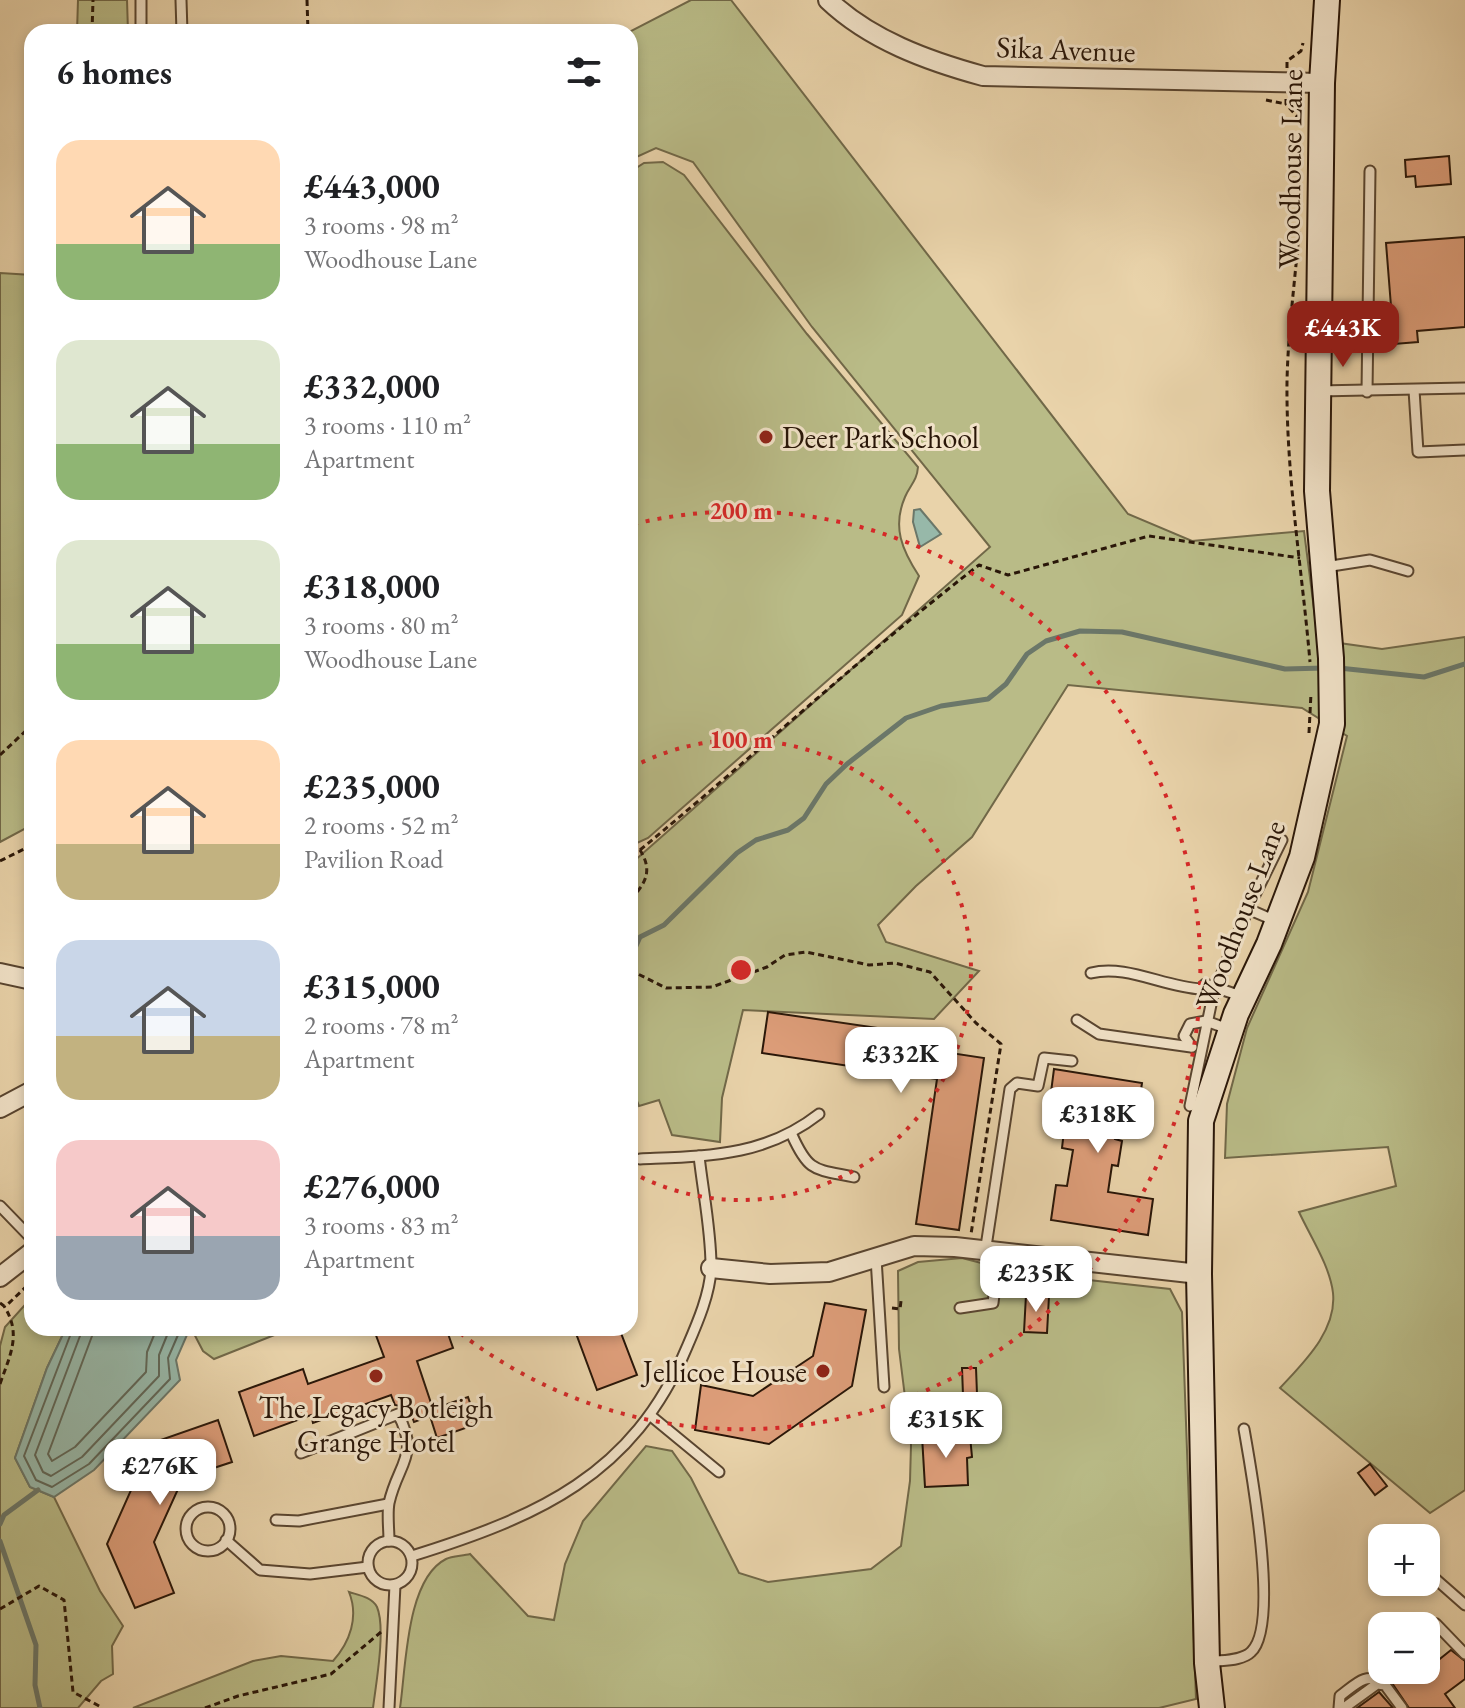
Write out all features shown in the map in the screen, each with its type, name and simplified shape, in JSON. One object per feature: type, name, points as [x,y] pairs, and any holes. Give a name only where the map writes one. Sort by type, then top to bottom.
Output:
[{"type":"street","name":"Sika Avenue","points":[[828,0],[860,26],[897,46],[983,76],[1322,83]]},
{"type":"street","name":"Woodhouse Lane","points":[[1212,1708],[1207,1663],[1199,1274],[1201,1121],[1230,1030],[1278,922],[1306,842],[1332,724],[1311,563],[1317,491],[1322,83],[1327,0]]},
{"type":"street","points":[[0,973],[24,978]]},
{"type":"street","points":[[0,1108],[24,1095]]},
{"type":"street","points":[[711,1268],[770,1274],[829,1272],[914,1246],[1199,1274]]},
{"type":"street","points":[[0,1277],[24,1258]]},
{"type":"lane","points":[[141,0],[141,24]]},
{"type":"lane","points":[[181,0],[182,24]]},
{"type":"lane","points":[[1367,392],[1370,171]]},
{"type":"lane","points":[[1319,316],[1370,319]]},
{"type":"lane","points":[[1318,391],[1465,388]]},
{"type":"lane","points":[[1414,390],[1418,452],[1465,450]]},
{"type":"lane","points":[[1311,563],[1370,560],[1408,571]]},
{"type":"lane","points":[[1190,1106],[1195,1047],[1248,909],[1282,840]]},
{"type":"lane","points":[[1248,909],[1278,922]]},
{"type":"lane","points":[[1091,973],[1109,968],[1173,987],[1201,989],[1205,984],[1244,997]]},
{"type":"lane","points":[[1077,1020],[1099,1034],[1195,1047]]},
{"type":"lane","points":[[1195,1047],[1184,1036],[1186,1027],[1206,1021],[1230,1030]]},
{"type":"lane","points":[[960,1308],[993,1303],[984,1252],[1010,1089],[1017,1083],[1038,1086],[1044,1058],[1072,1061]]},
{"type":"lane","points":[[640,1159],[753,1149],[792,1135],[819,1114]]},
{"type":"lane","points":[[792,1135],[804,1161],[817,1169],[854,1177]]},
{"type":"lane","points":[[412,1556],[541,1509],[604,1464],[651,1416],[680,1365],[697,1326],[711,1268],[699,1156]]},
{"type":"lane","points":[[0,1206],[24,1231]]},
{"type":"lane","points":[[876,1258],[884,1387]]},
{"type":"lane","points":[[301,1453],[398,1414],[409,1435],[407,1454],[388,1504],[389,1541]]},
{"type":"lane","points":[[651,1416],[719,1472]]},
{"type":"lane","points":[[1207,1663],[1245,1656],[1253,1651],[1266,1621],[1255,1489],[1244,1429]]},
{"type":"lane","points":[[276,1520],[299,1521],[388,1504]]},
{"type":"lane","points":[[203,1508],[215,1508],[227,1518],[229,1533],[226,1540],[216,1549],[196,1547],[186,1532],[188,1519],[203,1508]]},
{"type":"lane","points":[[226,1540],[260,1570],[310,1574],[368,1567]]},
{"type":"lane","points":[[389,1541],[403,1545],[412,1556],[411,1571],[395,1585],[381,1584],[368,1567],[370,1552],[389,1541]]},
{"type":"lane","points":[[1440,1583],[1465,1605]]},
{"type":"lane","points":[[389,1708],[396,1620],[395,1585]]},
{"type":"lane","points":[[1440,1628],[1465,1654]]},
{"type":"lane","points":[[1341,1708],[1372,1684],[1385,1685],[1402,1708]]},
{"type":"path","points":[[92,24],[93,0]]},
{"type":"path","points":[[307,0],[308,24]]},
{"type":"path","points":[[1305,36],[1301,51],[1287,61],[1286,104],[1297,113],[1306,131]]},
{"type":"path","points":[[1300,220],[1289,316],[1287,385],[1290,465],[1311,563],[1325,666]]},
{"type":"path","points":[[638,892],[647,882],[648,863],[640,850],[759,752],[908,620],[979,565],[1008,575],[1149,536],[1311,563]]},
{"type":"path","points":[[0,755],[24,732]]},
{"type":"path","points":[[0,861],[24,849]]},
{"type":"path","points":[[638,974],[666,988],[712,987],[767,967],[785,955],[806,952],[869,965],[895,963],[930,972],[976,1023],[1001,1044],[984,1252]]},
{"type":"path","points":[[0,1384],[15,1338],[15,1325],[2,1304],[24,1287]]},
{"type":"path","points":[[889,1308],[900,1309],[901,1301]]},
{"type":"path","points":[[0,1609],[39,1586],[64,1600],[73,1692],[101,1707]]},
{"type":"path","points":[[205,1708],[238,1696],[331,1674],[396,1620]]},
{"type":"green space","points":[[78,0],[127,0],[128,24],[77,24]]},
{"type":"green space","points":[[691,0],[731,0],[1128,514],[1192,541],[1304,531],[1318,640],[1382,649],[1465,637],[1465,1490],[1430,1513],[1280,1388],[1317,1345],[1333,1307],[1328,1272],[1299,1212],[1396,1186],[1388,1147],[1225,1158],[1227,1104],[1247,1028],[1308,892],[1347,736],[1302,708],[1068,685],[972,837],[916,886],[878,925],[886,942],[979,971],[934,1019],[743,1010],[722,1098],[720,1142],[672,1135],[659,1100],[639,1106],[638,858],[990,547],[812,327],[693,162],[656,148],[638,156],[638,27]]},
{"type":"green space","name":"Deer Park School","points":[[663,162],[684,175],[807,334],[918,467],[901,508],[899,528],[908,557],[919,576],[902,615],[648,838],[638,843],[638,167],[644,163]]},
{"type":"green space","points":[[0,273],[24,274],[24,829],[0,842]]},
{"type":"green space","points":[[962,1258],[1016,1272],[1170,1289],[1182,1312],[1196,1699],[1159,1708],[400,1708],[415,1604],[433,1570],[446,1559],[470,1554],[528,1616],[554,1620],[565,1564],[583,1521],[646,1446],[672,1451],[691,1478],[739,1573],[768,1582],[871,1569],[901,1546],[910,1481],[911,1445],[899,1349],[898,1271],[918,1262]]},
{"type":"green space","points":[[24,1306],[24,1336],[62,1336],[47,1368],[15,1458],[30,1487],[54,1497],[100,1591],[123,1626],[112,1646],[113,1674],[101,1681],[78,1708],[0,1708],[0,1346],[5,1327]]},
{"type":"green space","points":[[195,1336],[272,1336],[214,1359],[203,1351]]},
{"type":"green space","points":[[349,1592],[372,1601],[380,1616],[380,1656],[373,1708],[133,1708],[253,1661],[281,1656],[333,1661],[351,1629],[353,1611]]},
{"type":"water","points":[[920,509],[941,534],[920,547],[913,522],[914,510]]},
{"type":"water","points":[[62,1336],[186,1336],[176,1360],[180,1380],[94,1470],[54,1497],[30,1487],[15,1458],[47,1368]]},
{"type":"building","points":[[1449,156],[1451,184],[1416,187],[1415,176],[1406,177],[1405,160]]},
{"type":"building","points":[[1465,237],[1465,327],[1417,331],[1418,342],[1394,344],[1386,243]]},
{"type":"building","points":[[768,1012],[926,1035],[924,1049],[984,1058],[959,1230],[916,1224],[937,1079],[762,1053]]},
{"type":"building","points":[[1054,1069],[1142,1083],[1137,1117],[1119,1114],[1115,1139],[1122,1141],[1118,1166],[1112,1165],[1108,1192],[1153,1199],[1148,1235],[1051,1220],[1056,1185],[1067,1186],[1073,1150],[1062,1148],[1064,1131],[1079,1133],[1083,1107],[1059,1103],[1060,1093],[1051,1092]]},
{"type":"building","points":[[1026,1295],[1049,1296],[1047,1333],[1024,1332]]},
{"type":"building","name":"Jellicoe House","points":[[825,1303],[866,1310],[852,1386],[769,1444],[695,1430],[701,1385],[753,1396],[813,1356]]},
{"type":"building","name":"The Legacy Botleigh Grange Hotel","points":[[376,1336],[449,1336],[453,1348],[417,1361],[433,1409],[468,1397],[477,1424],[437,1438],[430,1416],[414,1422],[409,1408],[395,1405],[391,1395],[313,1423],[311,1415],[254,1436],[239,1392],[303,1369],[308,1384],[384,1357]]},
{"type":"building","points":[[577,1336],[622,1336],[637,1375],[597,1390]]},
{"type":"building","points":[[962,1368],[976,1368],[977,1394],[963,1395]]},
{"type":"building","points":[[218,1420],[232,1462],[183,1478],[154,1542],[174,1593],[135,1608],[107,1544],[152,1443]]},
{"type":"building","points":[[922,1436],[970,1436],[972,1457],[967,1458],[968,1485],[925,1487]]},
{"type":"building","points":[[1370,1464],[1387,1486],[1375,1495],[1358,1473]]},
{"type":"building","points":[[1451,1650],[1465,1661],[1465,1679],[1445,1694],[1455,1708],[1409,1708],[1393,1684],[1440,1684],[1440,1659]]},
{"type":"building","points":[[1379,1692],[1393,1708],[1357,1708]]},
{"type":"waterway","points":[[638,941],[640,937],[664,925],[737,853],[756,840],[788,830],[804,818],[826,784],[906,718],[941,706],[988,699],[1006,684],[1027,654],[1046,641],[1080,631],[1122,632],[1285,669],[1325,668]]},
{"type":"waterway","points":[[1339,668],[1424,677],[1465,664]]},
{"type":"waterway","points":[[0,1524],[4,1515],[38,1490]]},
{"type":"waterway","points":[[0,1541],[36,1645],[35,1685],[40,1708]]},
{"type":"place","name":"Deer Park School","points":[[766,437]]},
{"type":"place","name":"Jellicoe House","points":[[823,1371]]},
{"type":"place","name":"The Legacy Botleigh Grange Hotel","points":[[376,1376]]}]
